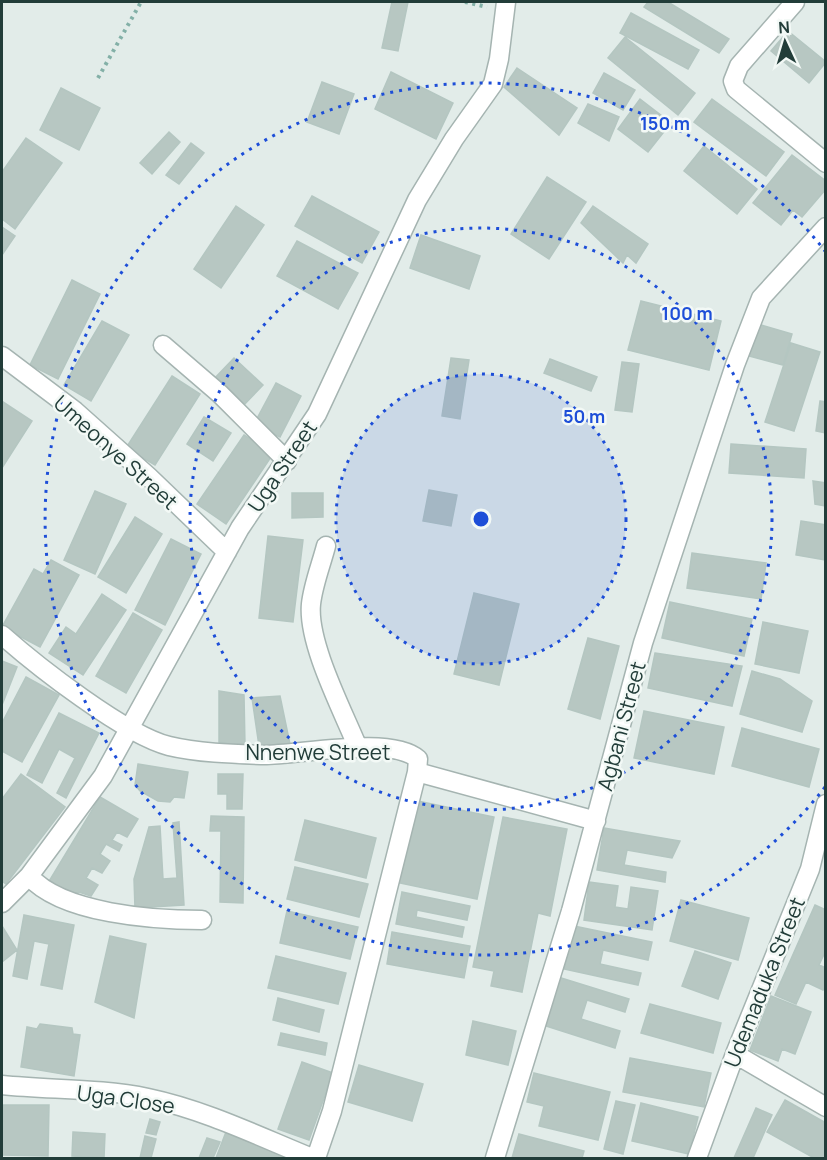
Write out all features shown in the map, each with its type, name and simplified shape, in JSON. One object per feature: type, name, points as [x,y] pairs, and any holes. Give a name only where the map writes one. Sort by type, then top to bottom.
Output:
[{"type":"street","name":"Uga Street","points":[[2,903],[29,876],[103,776],[227,552],[261,496],[317,414],[417,200],[454,139],[493,84],[505,22],[506,2]]},
{"type":"street","points":[[795,2],[739,66],[733,81],[736,89],[825,163]]},
{"type":"street","name":"Agbani Street","points":[[495,1158],[596,821],[643,643],[735,365],[761,298],[825,227]]},
{"type":"street","points":[[164,345],[220,394],[287,461]]},
{"type":"street","name":"Umeonye Street","points":[[2,356],[75,411],[150,477],[227,552]]},
{"type":"street","points":[[326,546],[311,605],[312,623],[316,643],[358,748]]},
{"type":"street","name":"Nnenwe Street","points":[[2,635],[130,729],[168,746],[265,754],[358,748],[396,750],[413,755],[418,759],[417,772],[596,821]]},
{"type":"street","points":[[314,1158],[340,1080],[417,772]]},
{"type":"street","name":"Udemaduka Street","points":[[697,1158],[735,1054],[810,869],[825,804]]},
{"type":"street","points":[[29,876],[39,888],[76,903],[162,920],[202,920]]},
{"type":"street","points":[[735,1054],[825,1107]]},
{"type":"street","name":"Uga Close","points":[[2,1085],[93,1091],[178,1105],[314,1158]]},
{"type":"path","points":[[98,78],[141,2]]},
{"type":"building","points":[[392,2],[408,2],[398,51],[382,48]]},
{"type":"building","points":[[648,2],[668,2],[729,39],[719,53],[644,7]]},
{"type":"building","points":[[631,13],[699,50],[688,69],[620,33]]},
{"type":"building","points":[[788,31],[826,62],[809,83],[771,51]]},
{"type":"building","points":[[625,37],[695,93],[678,115],[608,58]]},
{"type":"building","points":[[517,68],[577,108],[559,135],[504,87]]},
{"type":"building","points":[[391,72],[453,103],[436,139],[375,109]]},
{"type":"building","points":[[604,73],[635,90],[623,110],[593,93]]},
{"type":"building","points":[[322,82],[354,94],[339,134],[307,122]]},
{"type":"building","points":[[61,88],[100,108],[79,150],[40,130]]},
{"type":"building","points":[[640,99],[671,123],[648,152],[618,129]]},
{"type":"building","points":[[712,99],[784,152],[766,176],[694,122]]},
{"type":"building","points":[[588,104],[619,117],[609,141],[578,123]]},
{"type":"building","points":[[169,132],[180,142],[152,174],[140,163]]},
{"type":"building","points":[[26,138],[62,163],[15,229],[2,219],[2,172]]},
{"type":"building","points":[[191,143],[204,153],[179,184],[166,175]]},
{"type":"building","points":[[704,146],[757,189],[737,214],[684,171]]},
{"type":"building","points":[[792,155],[826,181],[826,189],[802,217],[793,210],[781,225],[753,203]]},
{"type":"building","points":[[547,177],[586,202],[549,259],[511,234]]},
{"type":"building","points":[[312,196],[379,232],[362,263],[295,226]]},
{"type":"building","points":[[236,206],[264,225],[221,288],[194,269]]},
{"type":"building","points":[[593,206],[648,244],[636,263],[627,255],[623,263],[581,223]]},
{"type":"building","points":[[2,227],[15,236],[2,255]]},
{"type":"building","points":[[421,235],[480,256],[469,289],[410,268]]},
{"type":"building","points":[[297,241],[358,273],[338,309],[277,276]]},
{"type":"building","points":[[72,280],[100,294],[58,379],[30,365]]},
{"type":"building","points":[[641,301],[721,321],[709,370],[628,350]]},
{"type":"building","points":[[102,321],[129,335],[91,401],[64,385]]},
{"type":"building","points":[[758,324],[792,334],[783,365],[749,356]]},
{"type":"building","points":[[791,343],[820,352],[794,431],[765,422]]},
{"type":"building","points":[[234,358],[263,385],[241,408],[212,381]]},
{"type":"building","points":[[451,358],[469,360],[460,419],[442,416]]},
{"type":"building","points":[[550,359],[597,377],[591,391],[544,373]]},
{"type":"building","points":[[622,362],[639,364],[632,412],[615,410]]},
{"type":"building","points":[[172,376],[200,394],[155,465],[126,448]]},
{"type":"building","points":[[276,383],[301,396],[280,437],[254,424]]},
{"type":"building","points":[[820,401],[826,402],[826,433],[816,431]]},
{"type":"building","points":[[3,402],[32,421],[2,468],[2,405]]},
{"type":"building","points":[[204,417],[231,433],[213,461],[187,444]]},
{"type":"building","points":[[244,435],[273,454],[226,524],[197,504]]},
{"type":"building","points":[[731,444],[806,449],[804,478],[729,473]]},
{"type":"building","points":[[813,481],[826,483],[826,506],[815,504]]},
{"type":"building","points":[[429,490],[457,495],[451,526],[423,521]]},
{"type":"building","points":[[95,491],[126,504],[95,574],[64,560]]},
{"type":"building","points":[[292,493],[323,493],[323,517],[292,518]]},
{"type":"building","points":[[135,517],[162,534],[126,593],[98,577]]},
{"type":"building","points":[[801,521],[826,525],[826,560],[796,555]]},
{"type":"building","points":[[268,536],[303,540],[293,622],[259,618]]},
{"type":"building","points":[[171,539],[201,554],[165,625],[135,610]]},
{"type":"building","points":[[692,553],[766,563],[761,599],[687,588]]},
{"type":"building","points":[[51,560],[79,575],[40,647],[2,627],[34,569],[43,574]]},
{"type":"building","points":[[474,593],[519,604],[499,685],[454,674]]},
{"type":"building","points":[[102,594],[126,610],[83,675],[49,653],[66,627],[76,634]]},
{"type":"building","points":[[670,602],[752,619],[744,656],[662,638]]},
{"type":"building","points":[[133,613],[162,630],[126,693],[96,676]]},
{"type":"building","points":[[763,622],[808,631],[799,673],[755,664]]},
{"type":"building","points":[[588,638],[619,646],[600,719],[568,709]]},
{"type":"building","points":[[655,653],[742,666],[732,706],[648,688]]},
{"type":"building","points":[[2,661],[17,667],[2,705]]},
{"type":"building","points":[[752,671],[780,679],[812,701],[802,732],[740,714]]},
{"type":"building","points":[[26,677],[59,695],[22,762],[2,751],[2,723]]},
{"type":"building","points":[[219,691],[244,695],[245,746],[219,742]]},
{"type":"building","points":[[280,696],[290,744],[259,746],[252,698]]},
{"type":"building","points":[[644,711],[724,727],[714,774],[634,758]]},
{"type":"building","points":[[59,713],[99,733],[66,798],[57,793],[75,758],[59,749],[42,783],[27,775]]},
{"type":"building","points":[[742,728],[819,749],[809,787],[732,766]]},
{"type":"building","points":[[138,764],[188,772],[184,798],[174,797],[170,802],[158,801],[140,791],[135,785]]},
{"type":"building","points":[[21,774],[65,807],[6,884],[2,881],[2,799]]},
{"type":"building","points":[[218,774],[243,774],[242,809],[227,809],[227,794],[218,794]]},
{"type":"building","points":[[100,797],[138,819],[127,837],[117,832],[112,840],[122,845],[119,851],[106,844],[100,854],[110,861],[102,873],[92,868],[86,878],[98,885],[91,896],[79,892],[72,897],[48,883]]},
{"type":"building","points":[[413,800],[494,817],[477,899],[395,882]]},
{"type":"building","points":[[211,816],[244,817],[243,903],[220,902],[221,831],[210,831]]},
{"type":"building","points":[[503,817],[567,829],[550,916],[538,913],[522,992],[491,986],[494,971],[473,967]]},
{"type":"building","points":[[305,820],[376,838],[366,878],[295,860]]},
{"type":"building","points":[[179,822],[184,905],[135,908],[134,879],[149,827],[160,826],[163,879],[177,878],[173,823]]},
{"type":"building","points":[[604,828],[680,841],[672,858],[627,850],[624,865],[666,872],[665,882],[597,870]]},
{"type":"building","points":[[295,867],[368,884],[359,917],[287,899]]},
{"type":"building","points":[[589,882],[618,886],[615,907],[628,909],[631,887],[658,891],[652,930],[584,920]]},
{"type":"building","points":[[402,892],[470,906],[467,920],[417,910],[416,917],[464,927],[462,937],[396,924]]},
{"type":"building","points":[[681,900],[749,918],[738,960],[670,941]]},
{"type":"building","points":[[815,905],[826,910],[826,950],[819,965],[826,968],[826,985],[823,990],[806,982],[796,1004],[775,995]]},
{"type":"building","points":[[287,911],[358,927],[350,959],[280,943]]},
{"type":"building","points":[[24,915],[74,925],[62,989],[41,985],[49,944],[34,941],[27,979],[13,976]]},
{"type":"building","points":[[2,926],[17,950],[2,962]]},
{"type":"building","points":[[574,926],[652,942],[648,960],[603,950],[600,964],[641,973],[638,985],[564,969]]},
{"type":"building","points":[[392,932],[470,946],[464,978],[387,964]]},
{"type":"building","points":[[110,936],[146,944],[134,1018],[95,1002]]},
{"type":"building","points":[[695,951],[731,963],[718,999],[682,986]]},
{"type":"building","points":[[276,956],[346,973],[338,1004],[268,988]]},
{"type":"building","points":[[558,977],[629,999],[625,1012],[587,1000],[581,1019],[620,1031],[615,1048],[543,1025]]},
{"type":"building","points":[[771,996],[811,1012],[795,1054],[782,1049],[778,1061],[750,1050]]},
{"type":"building","points":[[278,998],[324,1010],[319,1032],[273,1020]]},
{"type":"building","points":[[650,1004],[721,1023],[713,1053],[641,1033]]},
{"type":"building","points":[[473,1021],[516,1031],[508,1065],[466,1055]]},
{"type":"building","points":[[40,1024],[72,1028],[73,1034],[80,1035],[74,1076],[21,1067],[27,1027],[37,1029]]},
{"type":"building","points":[[281,1033],[327,1043],[325,1055],[278,1045]]},
{"type":"building","points":[[630,1058],[711,1073],[704,1107],[623,1092]]},
{"type":"building","points":[[302,1062],[333,1073],[309,1140],[278,1129]]},
{"type":"building","points":[[359,1065],[423,1084],[412,1121],[348,1102]]},
{"type":"building","points":[[534,1073],[610,1092],[598,1140],[539,1126],[544,1106],[527,1102]]},
{"type":"building","points":[[785,1100],[826,1123],[826,1158],[814,1158],[767,1132]]},
{"type":"building","points":[[616,1101],[635,1105],[623,1154],[604,1149]]},
{"type":"building","points":[[641,1103],[698,1117],[689,1154],[632,1141]]},
{"type":"building","points":[[3,1105],[49,1105],[48,1156],[2,1155]]},
{"type":"building","points":[[756,1108],[772,1115],[753,1158],[734,1158]]},
{"type":"building","points":[[150,1119],[160,1122],[156,1135],[146,1133]]},
{"type":"building","points":[[73,1132],[105,1134],[104,1158],[72,1156]]},
{"type":"building","points":[[226,1132],[299,1158],[216,1158]]},
{"type":"building","points":[[519,1134],[584,1151],[582,1158],[512,1158]]},
{"type":"building","points":[[145,1136],[156,1139],[151,1158],[140,1158]]},
{"type":"building","points":[[207,1138],[220,1142],[213,1158],[199,1158]]}]
